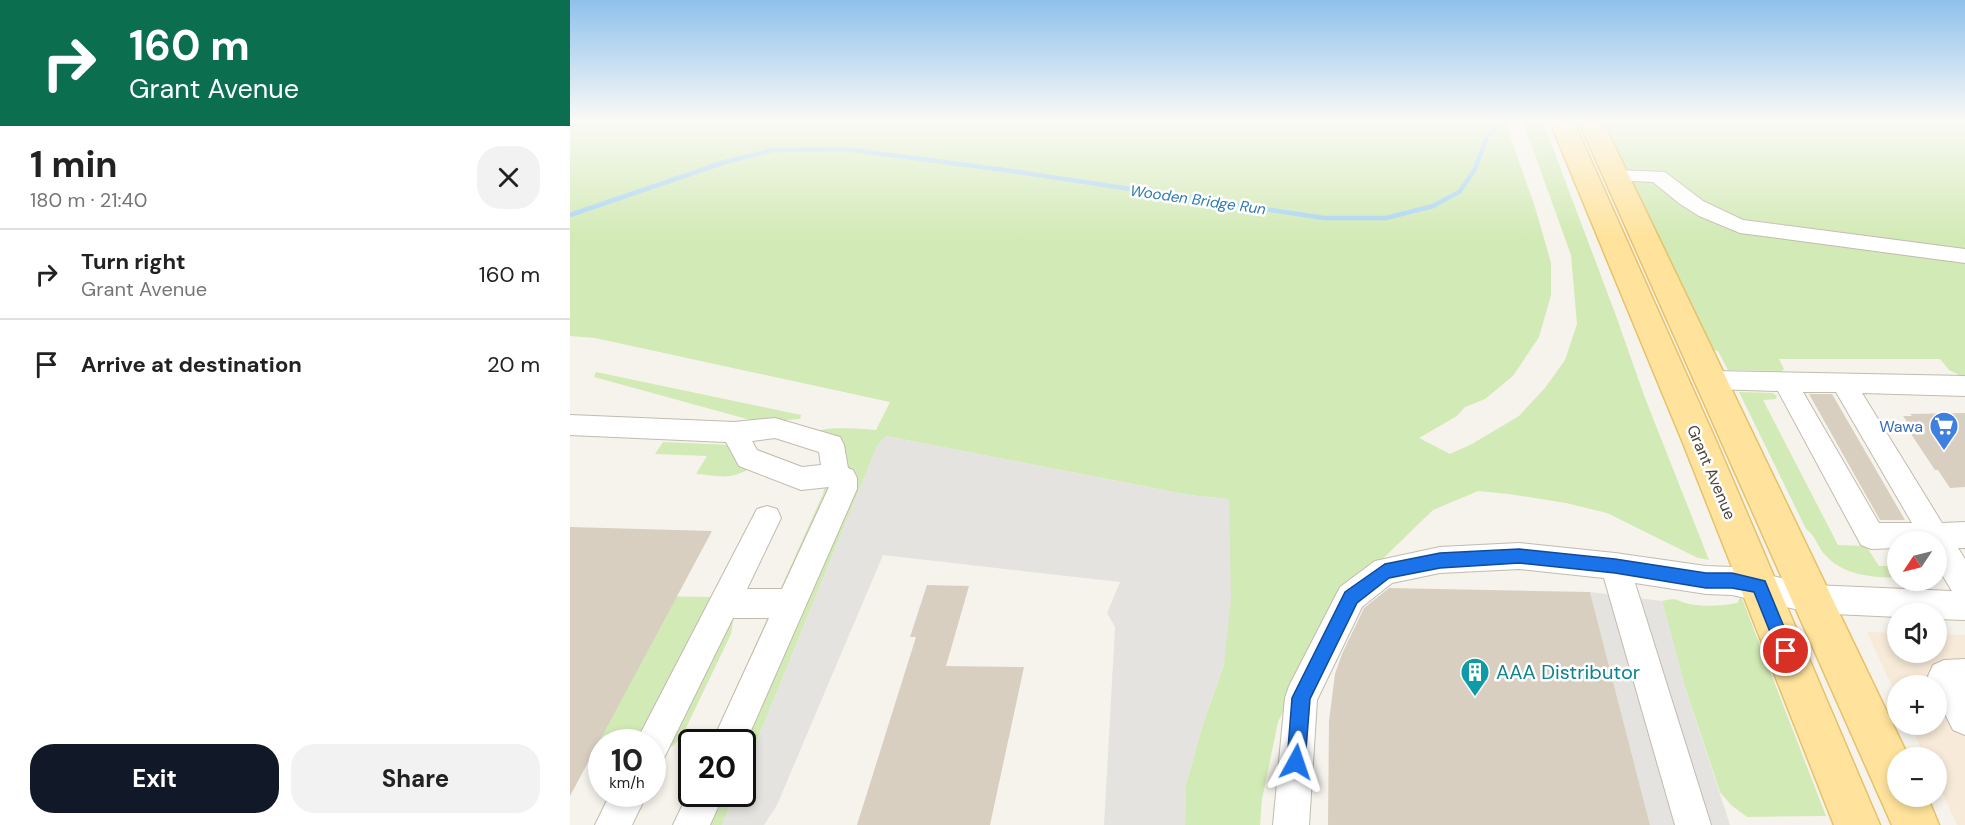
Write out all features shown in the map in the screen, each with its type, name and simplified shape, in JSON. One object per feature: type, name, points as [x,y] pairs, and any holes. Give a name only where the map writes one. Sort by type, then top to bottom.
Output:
[{"type":"main road","name":"Grant Avenue","points":[[1579,160],[1696,432],[1857,825]]},
{"type":"main road","points":[[1609,160],[1887,760]]},
{"type":"main road","points":[[1908,807],[1916,825]]},
{"type":"street","points":[[1616,176],[1658,176],[1695,207],[1713,217],[1740,226],[1965,256]]},
{"type":"street","points":[[1712,380],[1965,386]]},
{"type":"street","points":[[1785,382],[1871,536],[1887,536]]},
{"type":"street","points":[[1843,383],[1932,531]]},
{"type":"street","points":[[570,425],[636,426],[734,432],[776,428],[831,445],[836,475]]},
{"type":"street","points":[[734,432],[748,458],[801,479],[836,475],[843,478],[843,489],[735,729]]},
{"type":"street","points":[[660,729],[767,518]]},
{"type":"street","points":[[1947,535],[1965,536]]},
{"type":"street","points":[[1291,825],[1301,698],[1351,597],[1385,571],[1440,560],[1519,556],[1615,566],[1706,580],[1732,581],[1813,599],[1965,606]]},
{"type":"street","points":[[1947,556],[1965,586]]},
{"type":"street","points":[[1615,566],[1692,825]]},
{"type":"street","points":[[723,603],[791,604]]},
{"type":"street","points":[[1965,675],[1944,676],[1965,718]]},
{"type":"street","points":[[613,825],[622,807]]},
{"type":"street","points":[[691,825],[700,807]]},
{"type":"shaded area","points":[[886,436],[1189,495],[1229,499],[1231,599],[1224,665],[1203,724],[1186,784],[1185,825],[1104,825],[1115,627],[1107,613],[1120,582],[883,555],[777,805],[764,825],[722,825],[730,807],[756,807],[756,743],[877,446]]},
{"type":"shaded area","points":[[1590,592],[1662,601],[1685,687],[1730,825],[1650,825]]},
{"type":"shaded area","points":[[1867,632],[1887,633],[1887,663],[1947,663],[1947,634],[1965,635],[1965,825],[1957,825],[1947,803],[1947,747],[1920,747],[1915,735],[1947,735],[1947,675],[1887,675]]},
{"type":"green space","points":[[570,160],[1519,160],[1551,263],[1551,295],[1539,337],[1513,376],[1485,399],[1465,407],[1457,416],[1419,438],[1450,454],[1472,444],[1519,416],[1545,388],[1565,360],[1577,324],[1571,255],[1537,160],[1558,160],[1645,398],[1709,560],[1698,558],[1607,513],[1566,503],[1478,491],[1433,510],[1334,606],[1278,722],[1262,799],[1260,825],[1185,825],[1186,784],[1203,724],[1224,665],[1229,499],[1189,495],[886,436],[877,446],[756,743],[756,729],[718,729],[823,494],[826,483],[826,466],[815,448],[800,435],[829,429],[876,430],[890,402],[595,338],[570,336]]},
{"type":"green space","points":[[1620,160],[1965,160],[1965,378],[1949,370],[1940,359],[1779,359],[1784,369],[1782,371],[1728,370],[1718,351],[1712,350]]},
{"type":"green space","points":[[596,372],[801,415],[800,419],[758,422],[594,377]]},
{"type":"green space","points":[[1739,392],[1773,393],[1777,396],[1776,399],[1763,400],[1838,545],[1866,546],[1879,566],[1887,566],[1887,577],[1859,574],[1833,563],[1806,529]]},
{"type":"green space","points":[[663,442],[732,445],[749,469],[729,476],[696,474],[707,456],[655,454]]},
{"type":"green space","points":[[646,596],[716,597],[734,616],[731,634],[685,729],[678,729],[678,740],[674,745],[666,750],[666,729],[588,729],[588,758],[570,757]]},
{"type":"green space","points":[[1741,596],[1826,816],[1747,817],[1731,805],[1720,792],[1685,687],[1662,601],[1674,599],[1707,606],[1737,603]]},
{"type":"green space","points":[[685,807],[730,807],[722,825],[675,825]]},
{"type":"building","points":[[1809,394],[1832,394],[1905,520],[1880,520]]},
{"type":"building","name":"Wawa","points":[[1965,413],[1965,487],[1950,488],[1909,431],[1914,431],[1903,416]]},
{"type":"building","points":[[570,527],[712,531],[606,729],[588,729],[588,762],[570,796]]},
{"type":"building","points":[[927,585],[969,586],[946,666],[1024,667],[990,825],[857,825],[916,637],[910,637]]},
{"type":"building","name":"AAA Distributor","points":[[1389,588],[1590,592],[1650,825],[1328,825],[1329,721],[1335,674],[1364,608]]},
{"type":"waterway","name":"Wooden Bridge Run","points":[[570,215],[731,160]]},
{"type":"waterway","name":"Wooden Bridge Run","points":[[933,160],[1324,218],[1386,218],[1433,206],[1459,192],[1474,171],[1478,160]]},
{"type":"place","name":"Wawa","points":[[1944,452]]},
{"type":"place","name":"AAA Distributor","points":[[1475,698]]},
{"type":"route","points":[[1296,762],[1301,698],[1351,597],[1385,571],[1440,560],[1519,556],[1615,566],[1759,586],[1786,651]]}]
